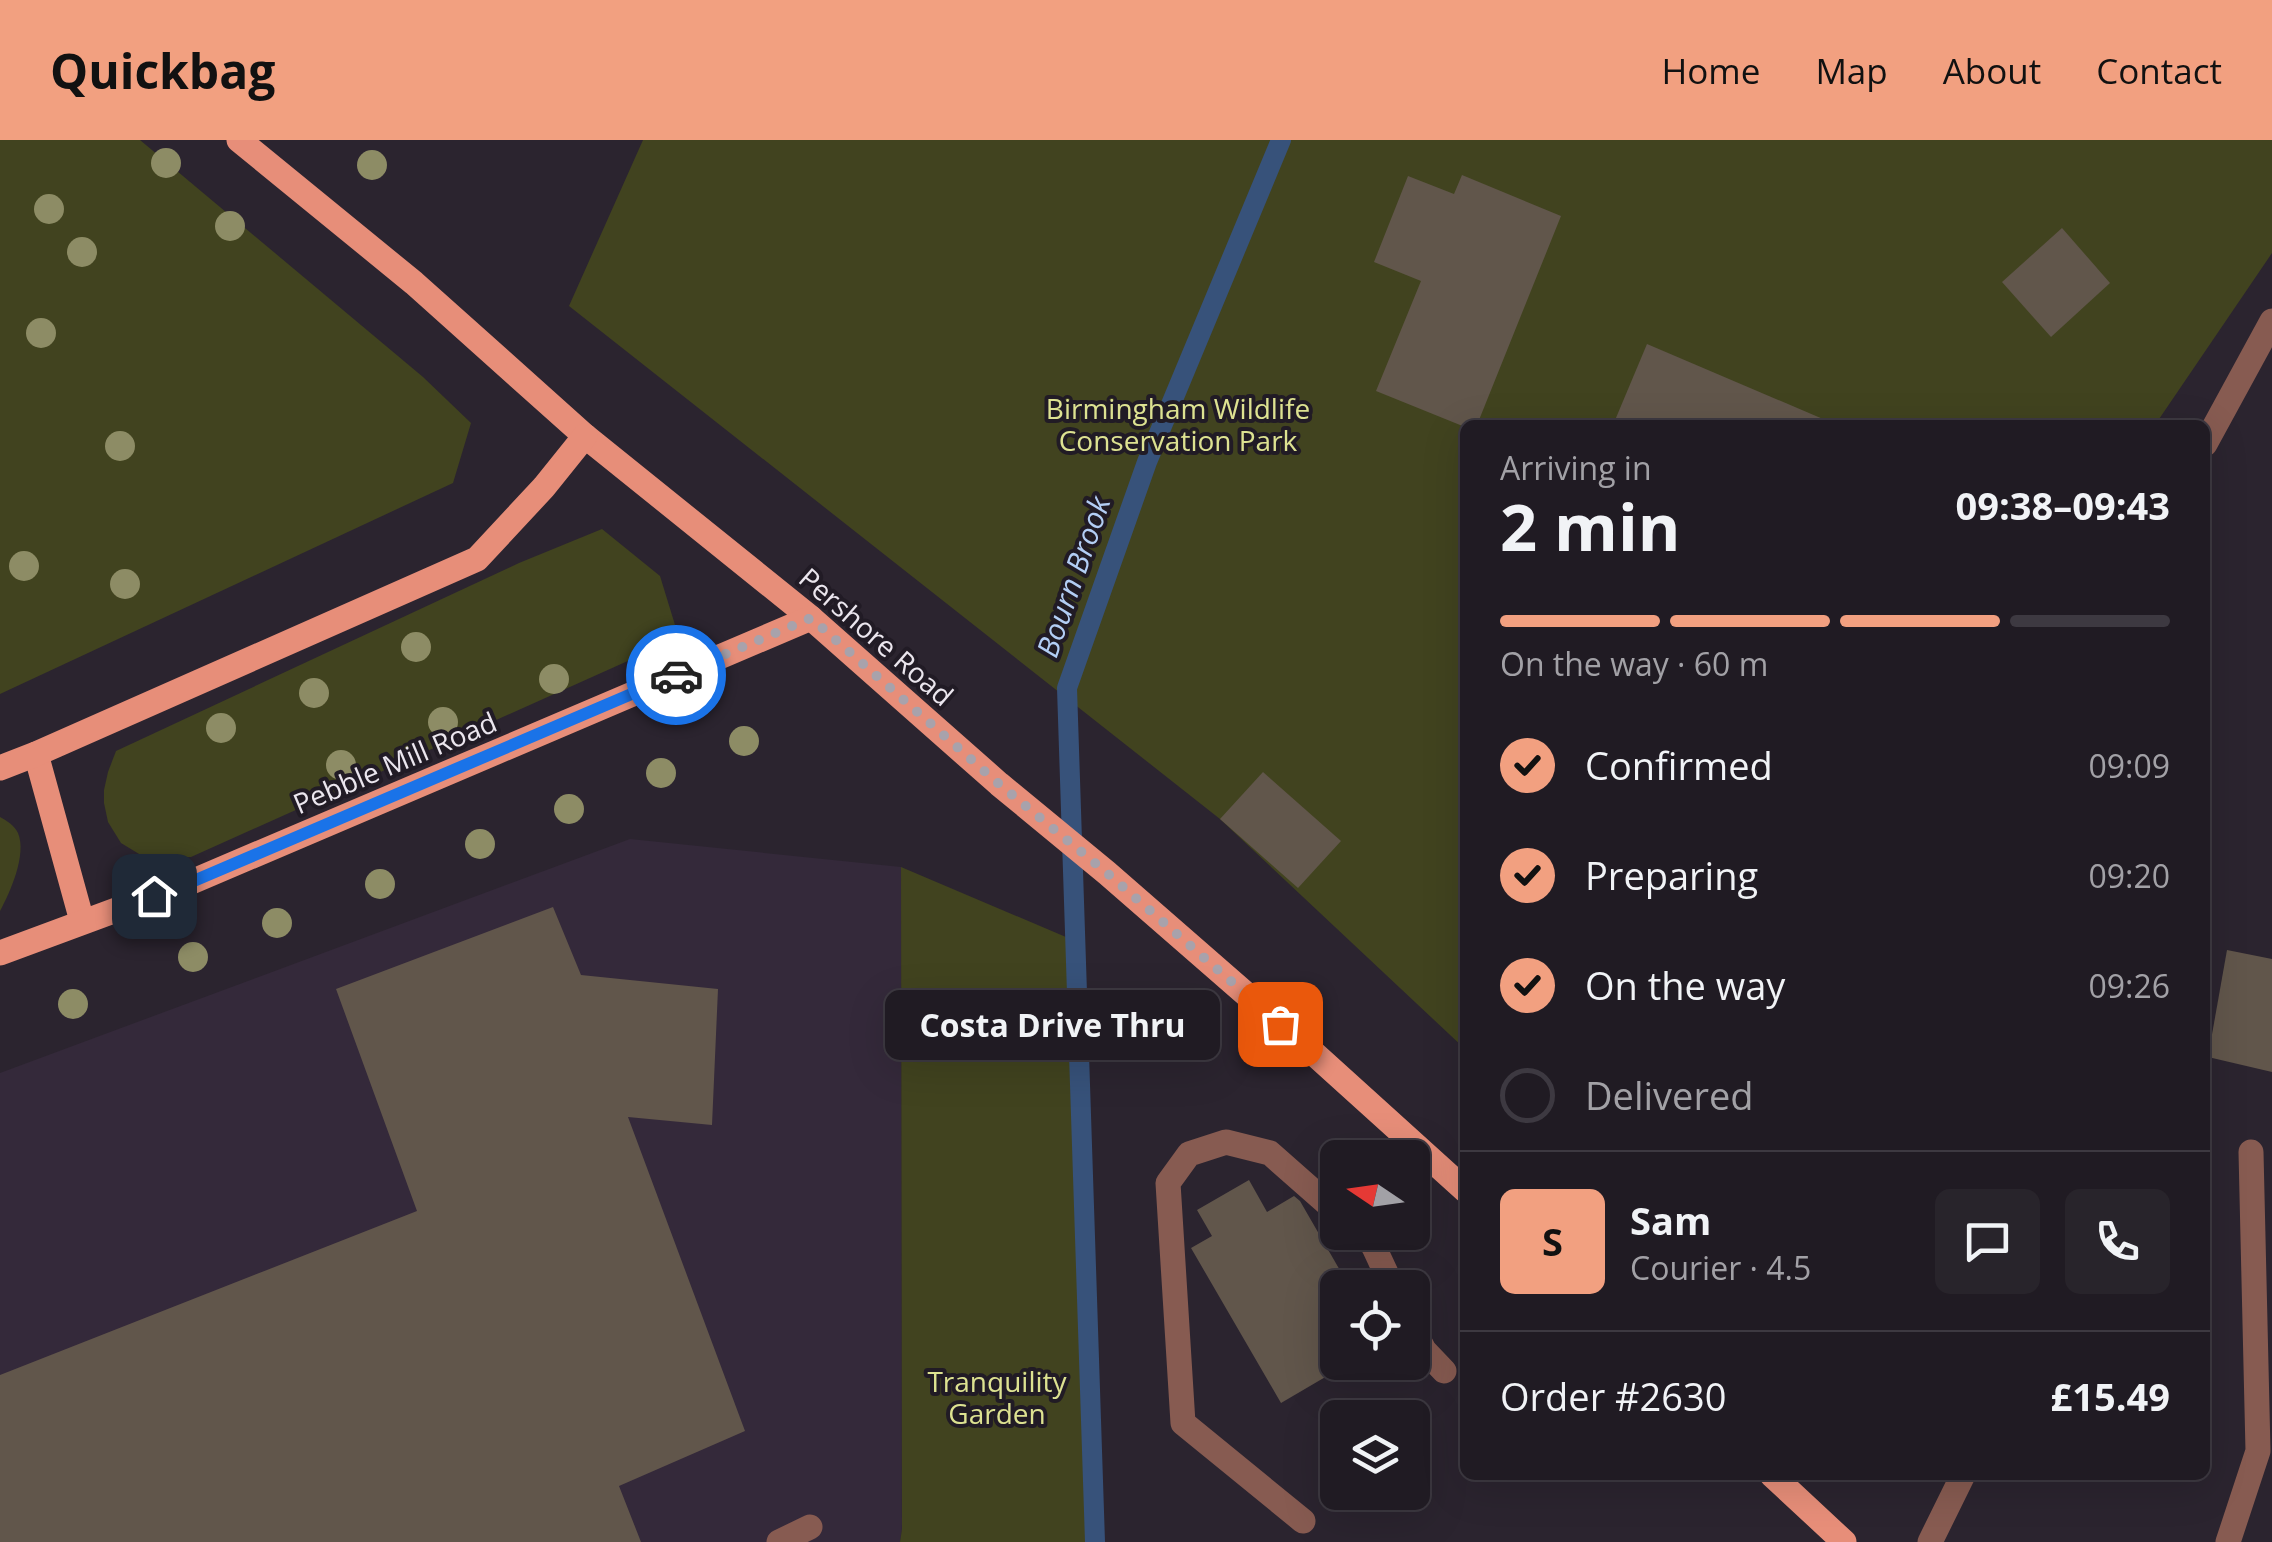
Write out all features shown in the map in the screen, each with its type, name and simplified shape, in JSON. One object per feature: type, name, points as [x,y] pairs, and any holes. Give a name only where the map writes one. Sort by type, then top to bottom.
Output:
[{"type":"main road","name":"Pershore Road","points":[[239,140],[414,283],[584,436],[811,618],[1309,1049],[1460,1185]]},
{"type":"main road","points":[[0,768],[477,559],[544,487],[584,436]]},
{"type":"main road","name":"Pebble Mill Road","points":[[0,954],[189,883],[811,618]]},
{"type":"main road","points":[[36,754],[82,921]]},
{"type":"main road","points":[[1777,1480],[1844,1542]]},
{"type":"street","points":[[2210,435],[2272,321]]},
{"type":"street","points":[[1304,1521],[1183,1423],[1168,1183],[1189,1154],[1226,1142],[1270,1153],[1320,1197]]},
{"type":"street","points":[[2228,1542],[2258,1451],[2250,1152]]},
{"type":"street","points":[[1430,1356],[1444,1371]]},
{"type":"street","points":[[1930,1542],[1961,1480]]},
{"type":"street","points":[[779,1542],[810,1527]]},
{"type":"shaded area","points":[[630,839],[901,867],[900,1542],[0,1542],[0,1073]]},
{"type":"green space","points":[[0,140],[140,140],[423,377],[471,423],[453,483],[0,694]]},
{"type":"green space","name":"Birmingham Wildlife Conservation Park","points":[[643,140],[2272,140],[2272,253],[2158,420],[1460,420],[1460,1044],[1220,819],[569,306]]},
{"type":"green space","points":[[602,529],[660,576],[679,638],[191,857],[144,857],[121,843],[108,822],[104,803],[108,772],[116,751],[519,563]]},
{"type":"green space","points":[[0,817],[16,830],[20,852],[0,911]]},
{"type":"green space","name":"Tranquility Garden","points":[[901,867],[1080,943],[1097,1542],[900,1542]]},
{"type":"building","points":[[1462,175],[1561,216],[1479,420],[1460,420],[1460,425],[1376,391],[1421,281],[1374,262],[1408,176],[1454,194]]},
{"type":"building","points":[[2062,228],[2110,283],[2051,337],[2002,282]]},
{"type":"building","points":[[1647,344],[1825,420],[1615,420]]},
{"type":"building","points":[[1263,772],[1341,841],[1298,888],[1220,819]]},
{"type":"building","points":[[553,907],[581,975],[718,989],[712,1125],[628,1117],[745,1431],[619,1486],[641,1542],[0,1542],[0,1375],[417,1211],[336,989]]},
{"type":"building","points":[[2227,950],[2272,959],[2272,1072],[2210,1057]]},
{"type":"building","points":[[1249,1180],[1267,1212],[1294,1196],[1320,1236],[1320,1250],[1328,1250],[1340,1270],[1320,1270],[1320,1380],[1281,1403],[1191,1248],[1212,1236],[1197,1210]]},
{"type":"waterway","name":"Bourn Brook","points":[[1095,1542],[1067,688],[1147,462],[1281,140]]},
{"type":"way so far","points":[[676,675],[811,618],[1280,1024]]},
{"type":"place","name":"Costa Drive Thru","points":[[1280,1024]]},
{"type":"route","points":[[154,896],[676,675]]}]
